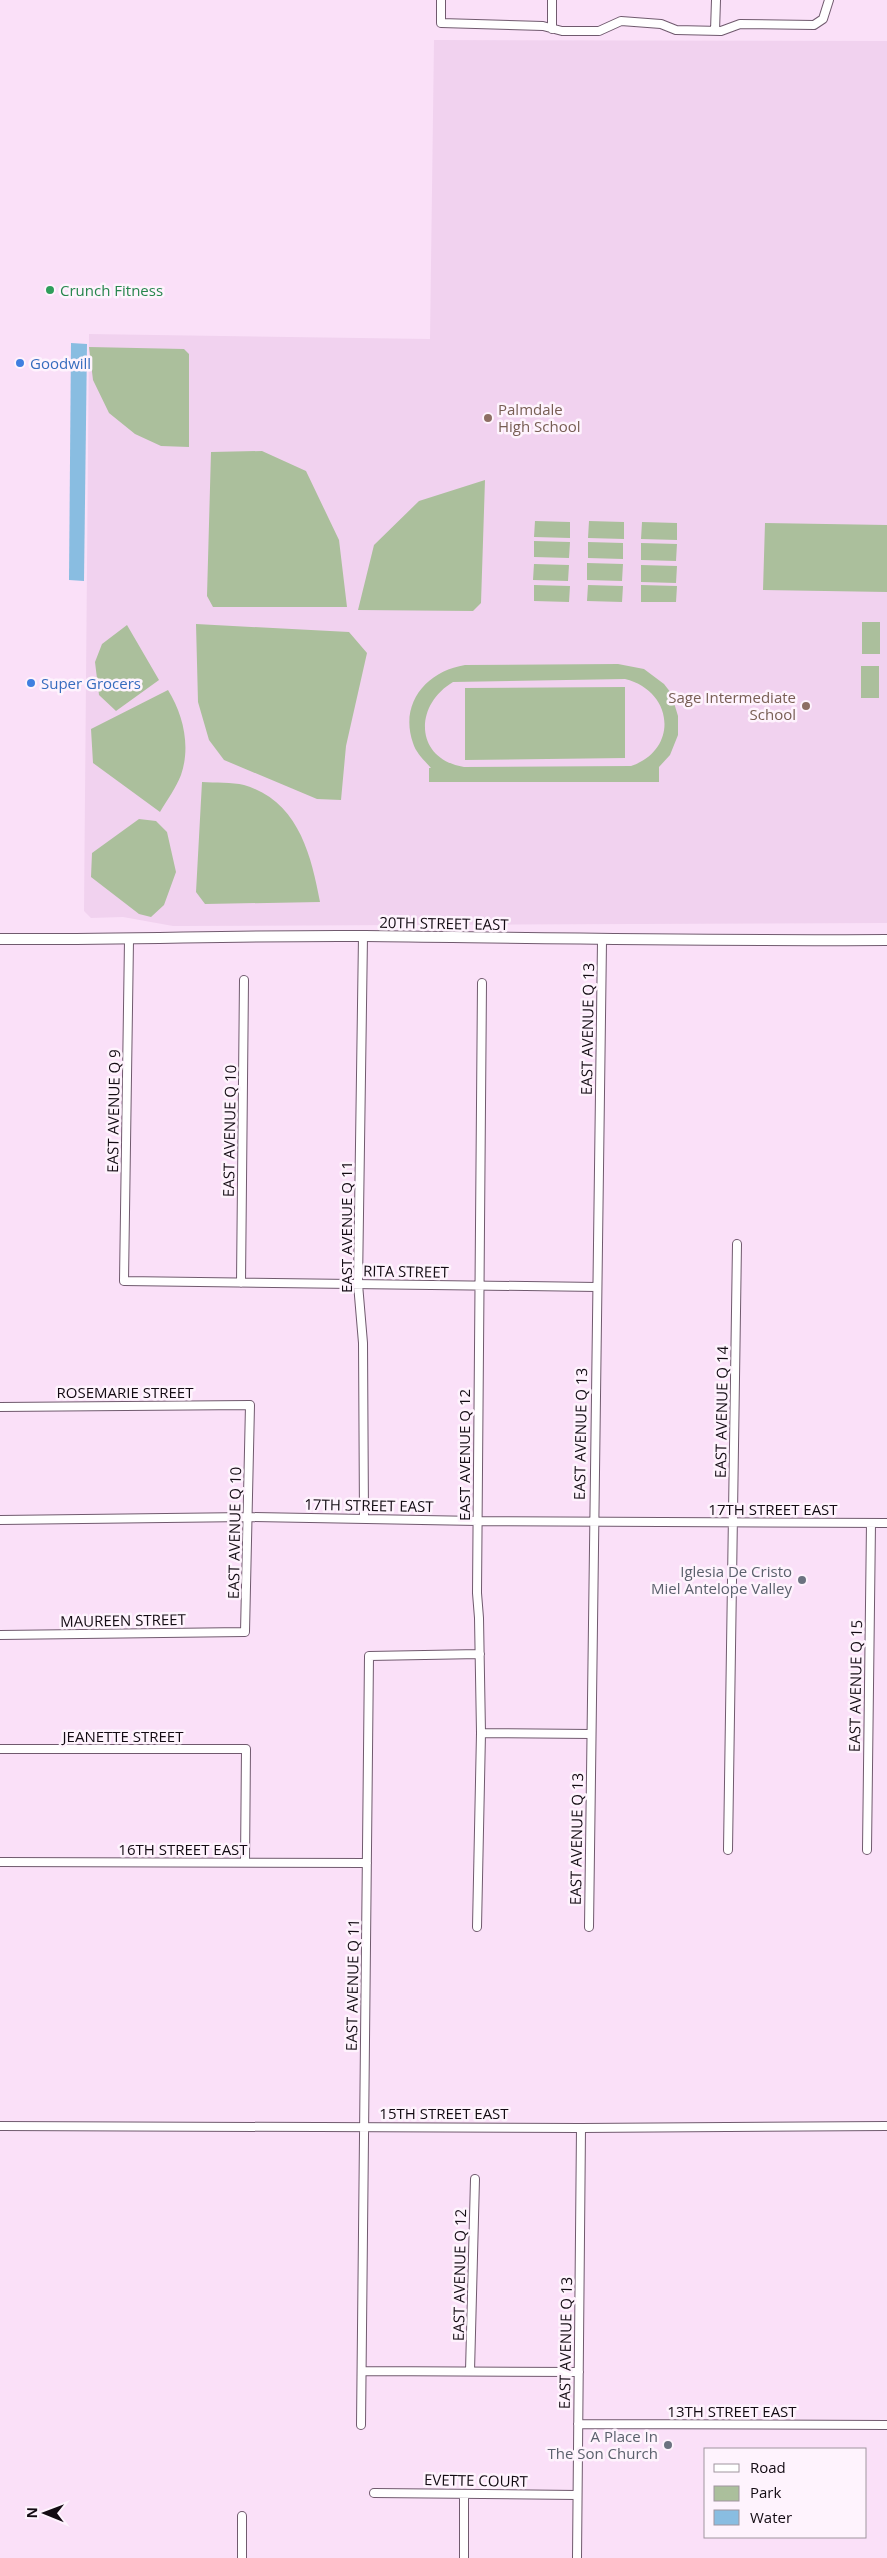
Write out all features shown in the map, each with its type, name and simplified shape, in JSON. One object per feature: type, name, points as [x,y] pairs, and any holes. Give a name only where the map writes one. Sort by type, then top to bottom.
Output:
[{"type":"street","points":[[441,0],[441,23],[543,26],[562,31],[599,31],[621,22],[661,24],[676,30],[715,31],[740,24],[814,25],[823,19],[829,0]]},
{"type":"street","points":[[552,0],[552,29]]},
{"type":"street","points":[[715,31],[716,0]]},
{"type":"street","name":"20TH STREET EAST","points":[[0,940],[363,936],[602,941],[887,940]]},
{"type":"street","name":"EAST AVENUE Q 11","points":[[363,936],[358,1284],[363,1343],[364,1518]]},
{"type":"street","name":"EAST AVENUE Q 9","points":[[124,1281],[129,940]]},
{"type":"street","name":"EAST AVENUE Q 13","points":[[589,1927],[592,1522],[602,941]]},
{"type":"street","name":"EAST AVENUE Q 10","points":[[241,1283],[244,980]]},
{"type":"street","name":"EAST AVENUE Q 12","points":[[477,1927],[481,1733],[477,1593],[478,1286],[482,982]]},
{"type":"street","name":"EAST AVENUE Q 14","points":[[728,1850],[737,1244]]},
{"type":"street","name":"RITA STREET","points":[[124,1281],[597,1287]]},
{"type":"street","name":"EAST AVENUE Q 10","points":[[246,1632],[250,1405]]},
{"type":"street","name":"ROSEMARIE STREET","points":[[0,1407],[250,1405]]},
{"type":"street","name":"17TH STREET EAST","points":[[0,1520],[248,1517],[478,1521],[887,1523]]},
{"type":"street","name":"EAST AVENUE Q 15","points":[[866,1850],[871,1523]]},
{"type":"street","name":"MAUREEN STREET","points":[[0,1635],[246,1632]]},
{"type":"street","name":"EAST AVENUE Q 11","points":[[361,2425],[369,1656],[480,1654]]},
{"type":"street","points":[[481,1733],[591,1734]]},
{"type":"street","name":"JEANETTE STREET","points":[[0,1750],[246,1749],[245,1862]]},
{"type":"street","name":"16TH STREET EAST","points":[[0,1862],[367,1863]]},
{"type":"street","name":"15TH STREET EAST","points":[[0,2126],[581,2128],[887,2126]]},
{"type":"street","name":"EAST AVENUE Q 13","points":[[576,2558],[581,2128]]},
{"type":"street","name":"EAST AVENUE Q 12","points":[[470,2371],[474,2179]]},
{"type":"street","points":[[362,2370],[578,2372]]},
{"type":"street","name":"13TH STREET EAST","points":[[578,2424],[887,2425]]},
{"type":"street","name":"EVETTE COURT","points":[[374,2493],[577,2495]]},
{"type":"street","points":[[464,2494],[464,2558]]},
{"type":"street","points":[[242,2516],[242,2558]]},
{"type":"shaded area","name":"Palmdale High School","points":[[434,40],[887,41],[887,923],[173,926],[123,917],[91,918],[84,911],[89,334],[430,339]]},
{"type":"green space","points":[[89,347],[184,349],[189,354],[189,447],[161,446],[135,434],[109,413],[93,380]]},
{"type":"green space","points":[[262,451],[306,471],[339,540],[347,607],[213,607],[207,596],[211,452]]},
{"type":"green space","points":[[485,480],[481,603],[473,611],[358,610],[374,545],[419,501]]},
{"type":"green space","points":[[535,521],[570,522],[570,538],[534,537]]},
{"type":"green space","points":[[589,521],[624,522],[624,539],[588,538]]},
{"type":"green space","points":[[642,522],[677,523],[677,540],[641,539]]},
{"type":"green space","points":[[765,523],[887,525],[887,592],[763,590]]},
{"type":"green space","points":[[534,541],[570,542],[569,558],[534,557]]},
{"type":"green space","points":[[588,542],[623,543],[623,559],[588,558]]},
{"type":"green space","points":[[641,543],[677,544],[676,561],[641,560]]},
{"type":"green space","points":[[587,563],[623,564],[622,581],[587,580]]},
{"type":"green space","points":[[534,564],[569,565],[568,581],[533,580]]},
{"type":"green space","points":[[641,565],[677,566],[676,583],[641,582]]},
{"type":"green space","points":[[534,585],[570,586],[569,602],[534,601]]},
{"type":"green space","points":[[588,585],[623,586],[622,602],[587,601]]},
{"type":"green space","points":[[641,585],[677,586],[676,602],[641,602]]},
{"type":"green space","points":[[862,622],[880,622],[880,654],[862,654]]},
{"type":"green space","points":[[196,624],[349,632],[367,653],[346,746],[341,800],[317,799],[224,760],[209,740],[198,702]]},
{"type":"green space","points":[[127,625],[159,680],[116,711],[99,695],[95,662],[102,644]]},
{"type":"green space","points":[[618,664],[644,669],[664,684],[671,693],[678,716],[678,735],[670,755],[659,767],[659,782],[429,782],[429,768],[431,768],[414,747],[410,728],[410,715],[413,702],[420,691],[428,682],[451,668],[465,665]],"holes":[[[625,679],[641,686],[653,695],[661,708],[664,721],[663,735],[657,747],[647,758],[631,766],[464,767],[448,762],[436,754],[428,743],[425,731],[426,717],[431,704],[440,692],[453,682]]]},
{"type":"green space","points":[[861,666],[879,666],[879,698],[861,698]]},
{"type":"green space","points":[[625,687],[625,758],[465,760],[465,688]]},
{"type":"green space","points":[[168,690],[178,709],[184,731],[185,753],[179,780],[160,812],[93,763],[91,729]]},
{"type":"green space","points":[[202,782],[244,785],[262,793],[277,803],[289,816],[306,848],[320,902],[205,904],[196,892]]},
{"type":"green space","points":[[139,819],[156,821],[167,832],[176,872],[164,905],[151,917],[139,914],[91,877],[92,853]]},
{"type":"water","points":[[71,343],[87,344],[84,581],[69,580]]},
{"type":"place","name":"Crunch Fitness","points":[[50,290]]},
{"type":"place","name":"Goodwill","points":[[20,363]]},
{"type":"place","name":"Palmdale High School","points":[[488,418]]},
{"type":"place","name":"Super Grocers","points":[[31,683]]},
{"type":"place","name":"Sage Intermediate School","points":[[806,706]]},
{"type":"place","name":"Iglesia De Cristo Miel Antelope Valley","points":[[802,1580]]},
{"type":"place","name":"A Place In The Son Church","points":[[668,2445]]}]
